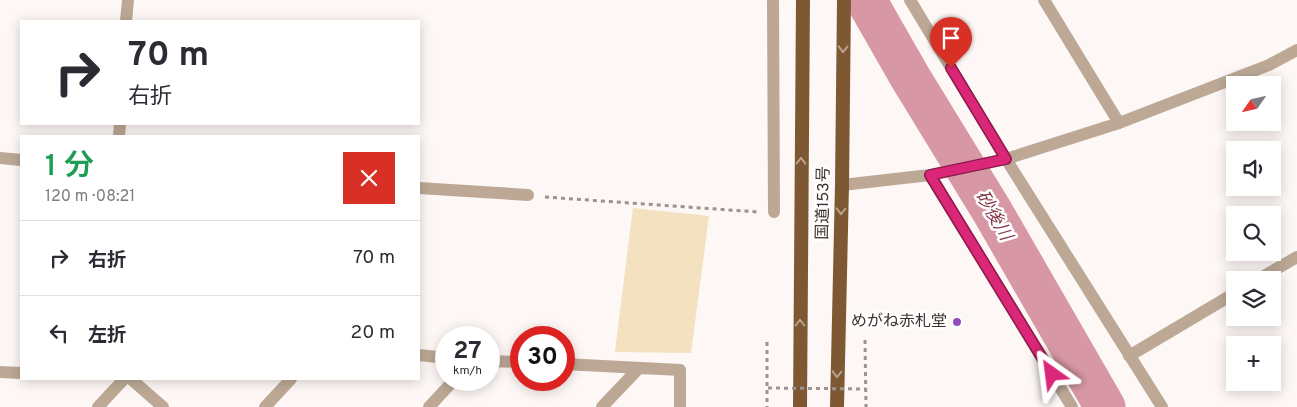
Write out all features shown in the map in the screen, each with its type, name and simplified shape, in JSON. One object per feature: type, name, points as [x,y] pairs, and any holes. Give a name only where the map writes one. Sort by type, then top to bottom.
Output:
[{"type":"highway","name":"国道153号","points":[[800,407],[803,0]]},
{"type":"highway","name":"国道153号","points":[[837,407],[844,0]]},
{"type":"street","points":[[126,20],[128,0]]},
{"type":"street","points":[[773,0],[774,212]]},
{"type":"street","points":[[910,0],[1006,159],[1162,407]]},
{"type":"street","points":[[1044,0],[1119,124]]},
{"type":"street","points":[[842,185],[930,175],[1006,159],[1119,124],[1269,65],[1297,50]]},
{"type":"street","points":[[0,158],[20,160]]},
{"type":"street","points":[[930,175],[1072,407]]},
{"type":"street","points":[[420,188],[528,195]]},
{"type":"street","points":[[1273,271],[1297,257]]},
{"type":"street","points":[[1129,356],[1226,298]]},
{"type":"street","points":[[420,355],[435,357]]},
{"type":"street","points":[[575,365],[680,370],[680,407]]},
{"type":"street","points":[[602,407],[639,368]]},
{"type":"street","points":[[0,372],[20,373]]},
{"type":"street","points":[[98,407],[123,380]]},
{"type":"street","points":[[132,380],[163,407]]},
{"type":"street","points":[[265,407],[290,380]]},
{"type":"street","points":[[429,407],[444,391]]},
{"type":"path","points":[[528,195],[774,212]]},
{"type":"path","points":[[865,340],[866,407]]},
{"type":"path","points":[[767,342],[767,407]]},
{"type":"path","points":[[768,388],[866,389]]},
{"type":"shaded area","points":[[633,208],[709,216],[691,353],[615,352]]},
{"type":"waterway","name":"砂後川","points":[[866,0],[910,77],[992,211],[1105,407]]},
{"type":"place","name":"めがね赤札堂","points":[[957,322]]},
{"type":"route","points":[[951,68],[1006,159],[930,175],[1052,374]]}]
